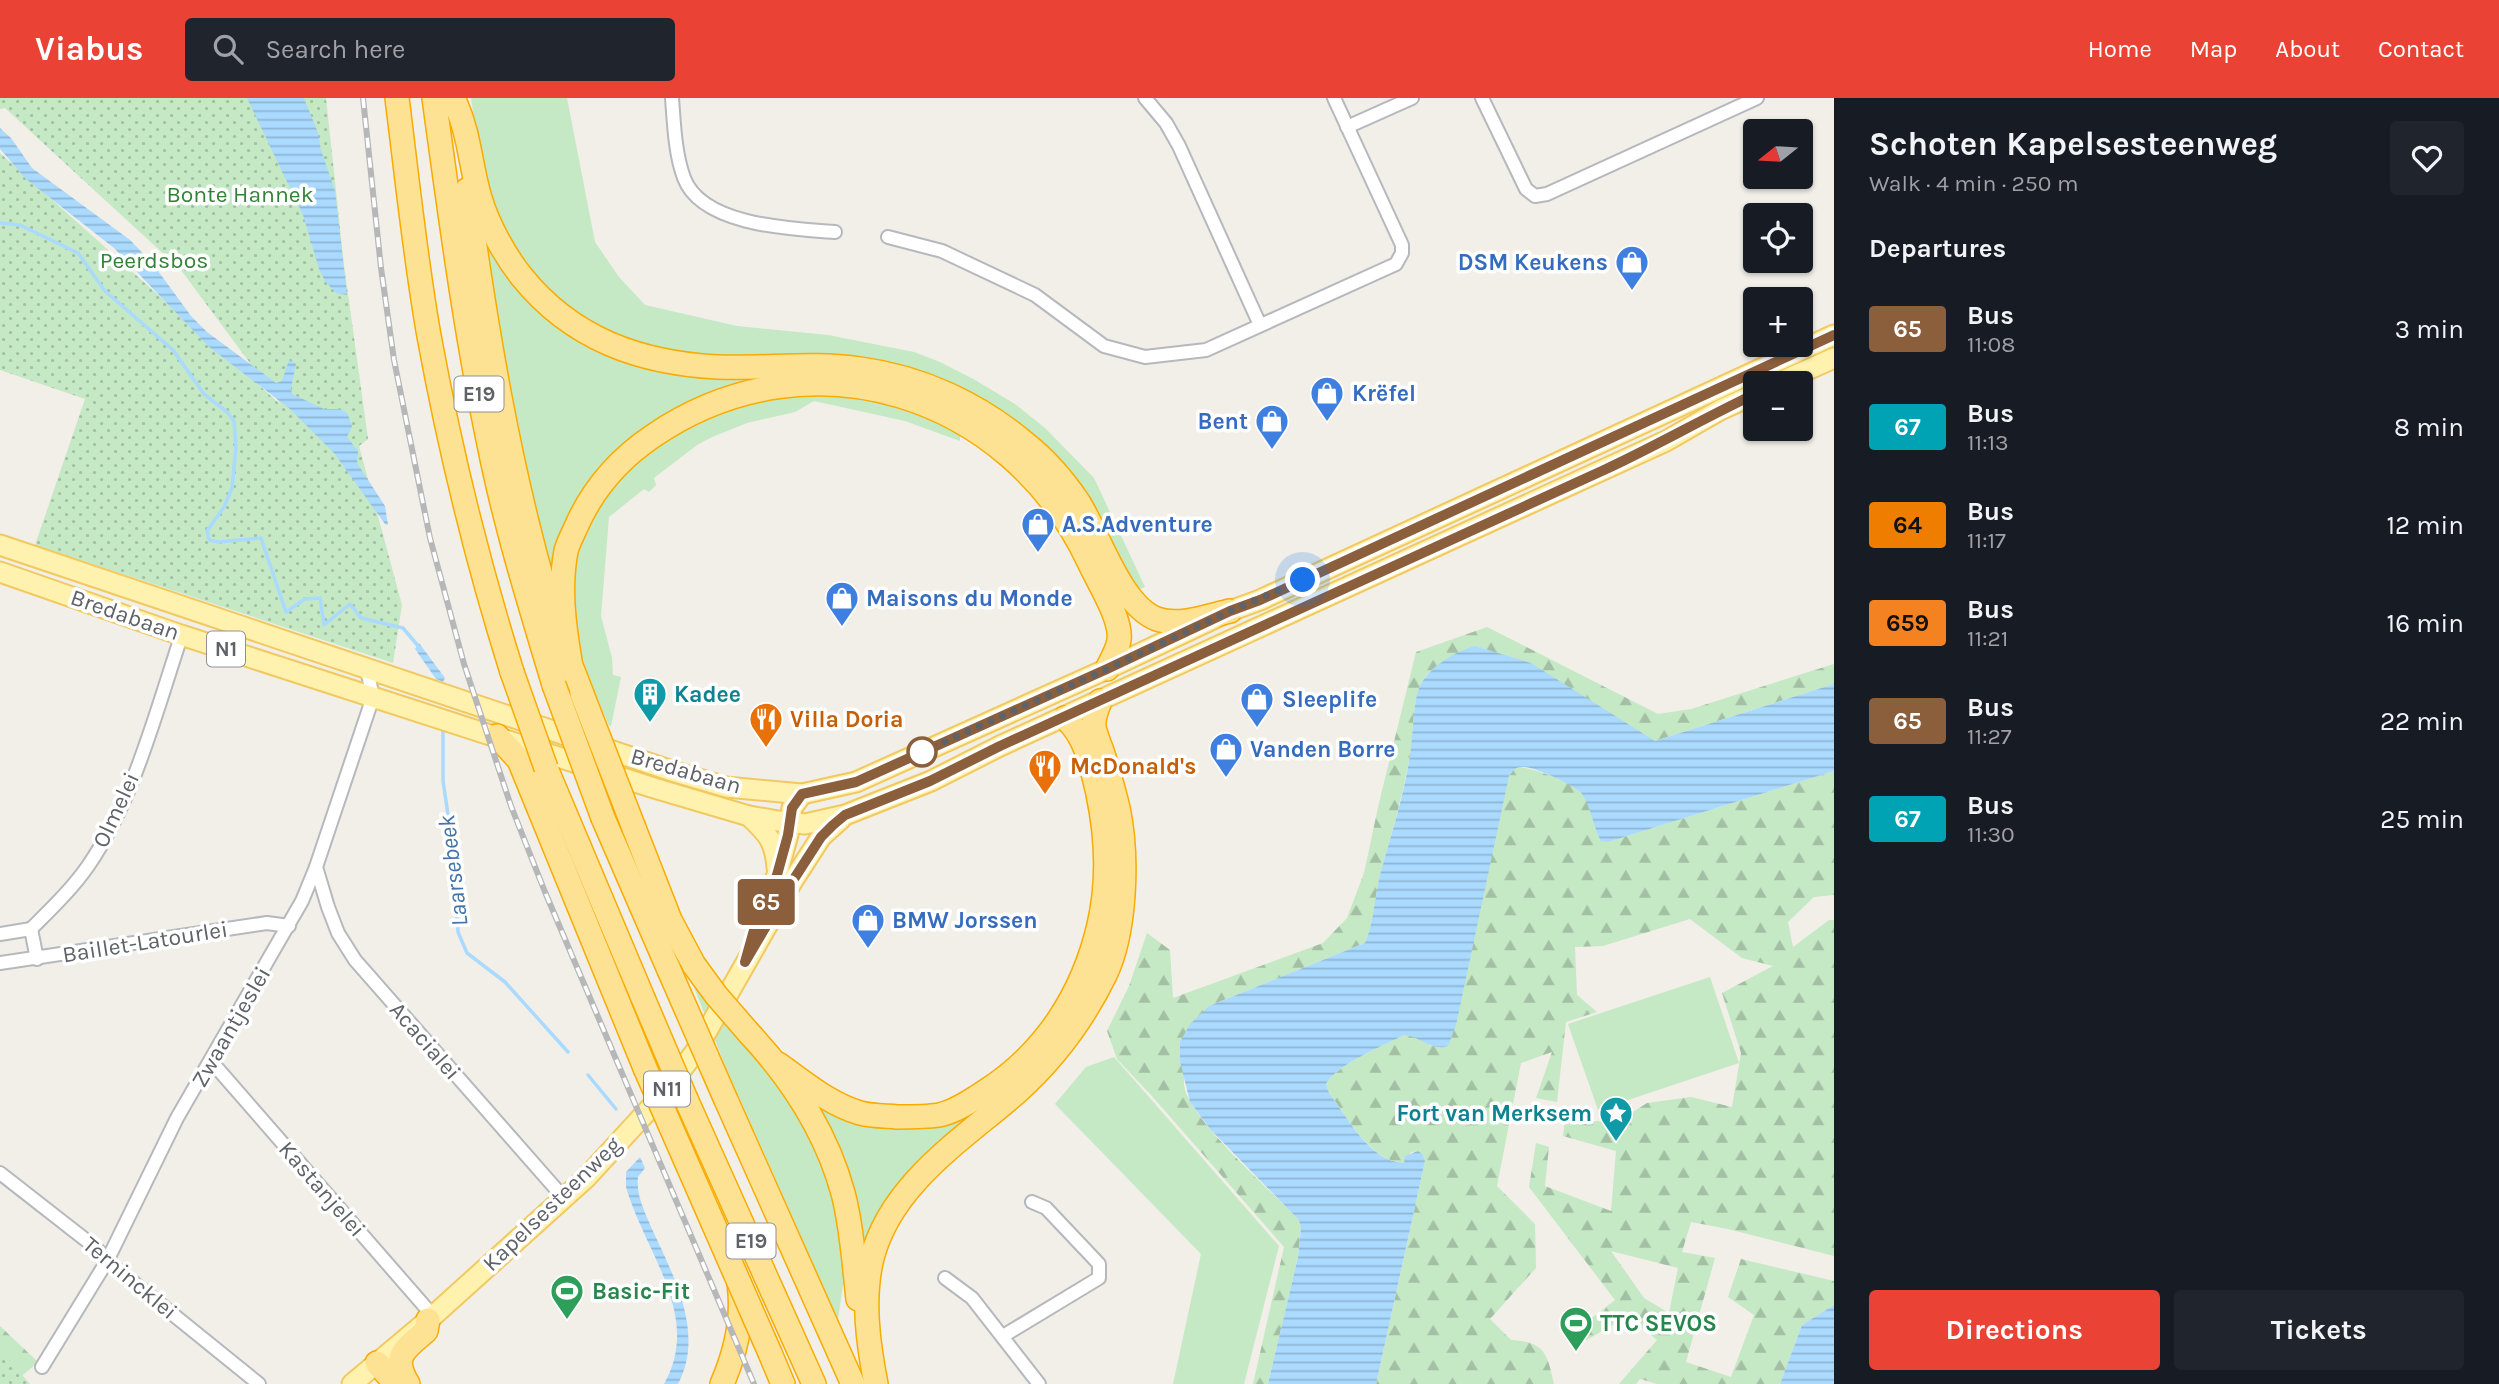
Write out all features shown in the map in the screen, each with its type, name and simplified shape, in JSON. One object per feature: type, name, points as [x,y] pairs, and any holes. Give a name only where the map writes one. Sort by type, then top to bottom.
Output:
[{"type":"highway","name":"E19","points":[[397,98],[429,334],[452,453],[486,588],[512,672],[560,804],[814,1384]]},
{"type":"highway","name":"E19","points":[[448,99],[465,315],[489,446],[520,574],[554,685],[603,818],[853,1384]]},
{"type":"highway","points":[[448,99],[466,124],[480,200],[498,239],[522,277],[561,315],[585,333],[609,345],[660,361],[718,367],[801,365],[859,369],[909,379],[962,401],[1017,436],[1047,465],[1078,501],[1125,590],[1143,611],[1157,619],[1181,621],[1230,611]]},
{"type":"highway","points":[[448,99],[483,311],[508,440],[549,604],[670,920],[694,965],[716,995],[778,1064],[816,1092],[860,1113],[904,1117],[940,1115],[970,1102],[1007,1077],[1039,1047],[1060,1019],[1090,958],[1100,925],[1105,883],[1105,836],[1094,777],[1080,736],[1065,718]]},
{"type":"highway","points":[[570,661],[562,613],[566,549],[599,484],[630,451],[692,413],[738,396],[771,388],[818,384],[867,388],[940,410],[976,430],[1009,454],[1034,479],[1068,524],[1118,624],[1119,641],[1107,669]]},
{"type":"highway","points":[[876,1384],[868,1334],[867,1296],[872,1258],[886,1222],[919,1178],[951,1147],[1017,1092],[1051,1058],[1087,1009],[1107,972],[1118,934],[1123,893],[1118,811],[1094,727],[1100,701]]},
{"type":"highway","points":[[497,736],[519,760],[645,1068],[783,1384]]},
{"type":"highway","points":[[778,1064],[820,1132],[843,1193],[862,1333],[876,1384]]},
{"type":"highway","points":[[687,1099],[735,1251],[740,1294],[739,1333],[731,1364],[722,1384]]},
{"type":"highway","points":[[408,1384],[400,1366],[400,1357],[405,1349],[426,1331],[430,1318]]},
{"type":"highway","points":[[370,1375],[396,1384]]},
{"type":"main road","name":"Bredabaan","points":[[0,545],[675,772],[726,787],[802,794],[856,782],[1230,611],[1260,600],[1834,335]]},
{"type":"main road","points":[[1805,371],[1834,358]]},
{"type":"main road","name":"Bredabaan","points":[[0,572],[610,774],[749,816],[798,824],[845,815],[930,781],[1000,746],[1666,441],[1743,399]]},
{"type":"main road","points":[[1597,444],[1610,446],[1613,451],[1614,461],[1604,470]]},
{"type":"main road","points":[[988,723],[983,734],[984,739],[993,746],[1000,746]]},
{"type":"main road","name":"Kapelsesteenweg","points":[[370,1375],[586,1178],[663,1094],[695,1052],[745,962],[785,879],[802,794]]},
{"type":"main road","name":"Kapelsesteenweg","points":[[785,879],[821,837],[845,815]]},
{"type":"main road","points":[[749,816],[771,837],[785,879]]},
{"type":"street","points":[[672,98],[676,141],[685,180],[699,200],[737,218],[782,228],[835,232]]},
{"type":"street","points":[[1145,98],[1166,123],[1179,146],[1261,326]]},
{"type":"street","points":[[888,237],[942,251],[1035,295],[1104,346],[1145,357],[1206,350],[1396,264],[1402,253],[1402,245],[1334,98]]},
{"type":"street","points":[[1347,127],[1412,98]]},
{"type":"street","points":[[1482,98],[1526,189],[1535,196],[1547,194],[1757,98]]},
{"type":"street","name":"Olmelei","points":[[31,929],[87,868],[104,840],[131,785],[179,643]]},
{"type":"street","points":[[364,669],[373,697]]},
{"type":"street","name":"Zwaantjeslei","points":[[43,1367],[107,1261],[177,1118],[289,926],[316,867],[373,697]]},
{"type":"street","name":"Bredabaan","points":[[610,774],[616,751]]},
{"type":"street","name":"Acacialei","points":[[316,867],[338,933],[355,960],[563,1197]]},
{"type":"street","name":"Baillet-Latourlei","points":[[0,963],[267,923],[289,926]]},
{"type":"street","points":[[0,934],[31,929],[37,958]]},
{"type":"street","name":"Kastanjelei","points":[[211,1061],[430,1318]]},
{"type":"street","name":"Ternincklei","points":[[0,1173],[96,1248],[107,1261],[259,1384]]},
{"type":"street","points":[[1003,1336],[1098,1278],[1099,1264],[1046,1208],[1032,1202]]},
{"type":"street","points":[[945,1278],[972,1298],[1039,1384]]},
{"type":"green space","name":"Peerdsbos","points":[[0,98],[326,98],[344,265],[368,439],[359,446],[402,605],[393,663],[35,545],[85,399],[0,370],[0,153],[281,405],[181,270],[5,108],[0,109]]},
{"type":"green space","points":[[471,98],[567,98],[595,242],[619,277],[645,305],[737,326],[828,335],[914,352],[975,380],[1015,404],[1045,428],[1094,478],[1145,587],[1135,591],[1016,425],[683,355],[613,337],[565,307],[515,254],[490,198],[480,160]]},
{"type":"green space","points":[[482,219],[568,328],[792,381],[625,451],[554,582],[526,477],[501,354]]},
{"type":"green space","points":[[788,396],[846,396],[897,405],[960,432],[960,441],[905,421],[814,401],[795,412],[747,423],[710,438],[654,478],[656,485],[649,492],[644,489],[609,517],[601,616],[612,658],[613,675],[621,677],[609,726],[596,695],[590,691],[578,655],[573,624],[572,597],[576,556],[589,520],[620,478],[661,444],[731,409]]},
{"type":"green space","points":[[1487,627],[1658,714],[1691,709],[1834,664],[1834,684],[1655,741],[1495,653],[1475,646],[1444,662],[1424,679],[1416,701],[1404,785],[1365,943],[1209,1006],[1185,1078],[1188,1098],[1199,1115],[1233,1154],[1299,1220],[1301,1228],[1298,1257],[1268,1384],[1253,1384],[1284,1247],[1117,1059],[1107,1031],[1129,986],[1147,933],[1170,950],[1173,998],[1323,943],[1347,918],[1364,873],[1416,652]]},
{"type":"green space","points":[[1520,767],[1536,771],[1581,792],[1601,840],[1608,842],[1834,771],[1834,895],[1814,897],[1788,922],[1793,947],[1829,920],[1834,920],[1834,1256],[1691,1222],[1682,1252],[1715,1258],[1686,1362],[1731,1377],[1754,1315],[1728,1297],[1741,1259],[1834,1281],[1834,1305],[1802,1325],[1780,1384],[1657,1384],[1640,1379],[1636,1384],[1619,1384],[1657,1340],[1628,1316],[1585,1341],[1574,1332],[1615,1300],[1529,1187],[1536,1143],[1549,1147],[1545,1186],[1611,1211],[1616,1151],[1563,1136],[1565,1120],[1617,1122],[1647,1103],[1691,1097],[1732,1107],[1741,1053],[1722,993],[1773,966],[1742,958],[1690,919],[1603,946],[1575,947],[1577,995],[1597,1012],[1566,1022],[1557,1102],[1536,1098],[1552,1052],[1521,1063],[1497,1186],[1535,1224],[1536,1268],[1490,1319],[1511,1340],[1531,1343],[1543,1351],[1554,1384],[1376,1384],[1425,1161],[1421,1154],[1416,1152],[1411,1152],[1404,1163],[1392,1160],[1370,1147],[1352,1126],[1329,1093],[1326,1084],[1340,1069],[1404,1035],[1413,1035],[1431,1046],[1509,776],[1514,769]],"holes":[[[1611,1251],[1678,1268],[1669,1313],[1644,1298]]]},
{"type":"green space","points":[[1710,977],[1739,1063],[1598,1110],[1568,1024]]},
{"type":"green space","points":[[694,983],[793,1097],[839,1200],[845,1270],[838,1320],[727,1070]]},
{"type":"green space","points":[[1114,1057],[1279,1246],[1244,1384],[1173,1384],[1201,1254],[1055,1104],[1086,1067]]},
{"type":"green space","points":[[1032,1060],[939,1152],[865,1269],[810,1095],[908,1122]]},
{"type":"green space","points":[[0,1326],[38,1362],[22,1376],[0,1350]]},
{"type":"green space","points":[[0,1350],[30,1384],[0,1384]]},
{"type":"water","points":[[247,98],[304,98],[318,133],[335,191],[347,295],[336,293],[325,281],[303,215]]},
{"type":"water","points":[[0,128],[11,138],[32,168],[130,240],[153,264],[191,316],[207,332],[276,383],[282,381],[289,360],[296,364],[292,394],[324,409],[340,409],[347,413],[352,426],[347,437],[358,451],[357,463],[385,506],[388,525],[334,453],[290,409],[208,346],[114,248],[26,179],[0,149]]},
{"type":"water","points":[[419,643],[445,678],[443,682],[436,679],[415,649]]},
{"type":"water","points":[[1475,646],[1531,663],[1655,741],[1834,684],[1834,771],[1608,842],[1601,841],[1588,805],[1578,790],[1535,770],[1522,767],[1513,771],[1509,776],[1456,1025],[1448,1046],[1437,1047],[1404,1035],[1340,1069],[1326,1084],[1329,1093],[1352,1126],[1370,1147],[1392,1161],[1404,1163],[1405,1156],[1418,1151],[1425,1161],[1376,1384],[1268,1384],[1298,1257],[1301,1228],[1299,1220],[1210,1129],[1190,1102],[1180,1061],[1180,1042],[1190,1024],[1209,1006],[1365,943],[1404,785],[1420,686],[1430,672],[1444,661]]},
{"type":"water","points":[[640,1157],[645,1168],[638,1177],[640,1197],[677,1286],[687,1325],[686,1365],[678,1384],[664,1384],[674,1359],[677,1334],[674,1309],[626,1187],[626,1172]]},
{"type":"water","points":[[1834,1305],[1834,1384],[1780,1384],[1802,1325]]},
{"type":"waterway","points":[[0,223],[20,225],[78,253],[105,291],[173,350],[204,394],[234,421],[236,446],[232,488],[224,507],[207,531],[209,540],[218,542],[261,538],[286,612],[305,599],[320,598],[324,625],[350,604],[361,618],[403,628],[419,647]]},
{"type":"waterway","name":"Laarsebeek","points":[[443,730],[443,781],[450,828],[458,932],[467,953],[505,982],[568,1052]]},
{"type":"waterway","name":"Laarsebeek","points":[[588,1075],[616,1109]]},
{"type":"railway","points":[[363,98],[394,360],[430,538],[464,664],[511,806],[545,892],[754,1384]]},
{"type":"bus line","name":"65","points":[[1755,371],[1834,335]]},
{"type":"bus line","name":"65","points":[[1743,377],[1260,600],[1230,611],[856,782],[802,794],[792,808],[777,875],[754,930],[745,962],[821,837],[845,815],[930,781],[1000,746],[1604,470],[1666,441],[1743,399]]},
{"type":"place","name":"DSM Keukens","points":[[1632,292]]},
{"type":"place","name":"Krëfel","points":[[1327,423]]},
{"type":"place","name":"Bent","points":[[1272,451]]},
{"type":"place","name":"A.S.Adventure","points":[[1038,554]]},
{"type":"place","name":"Maisons du Monde","points":[[842,628]]},
{"type":"place","name":"Kadee","points":[[650,724]]},
{"type":"place","name":"Sleeplife","points":[[1257,729]]},
{"type":"place","name":"Villa Doria","points":[[766,749]]},
{"type":"place","name":"Vanden Borre","points":[[1226,779]]},
{"type":"place","name":"McDonald's","points":[[1045,796]]},
{"type":"place","name":"BMW Jorssen","points":[[868,950]]},
{"type":"place","name":"Fort van Merksem","points":[[1616,1143]]},
{"type":"place","name":"Basic-Fit","points":[[567,1321]]},
{"type":"place","name":"TTC SEVOS","points":[[1576,1353]]},
{"type":"route","points":[[922,752],[1303,580]]},
{"type":"park label","name":"Bonte Hannek","points":[[240,194]]}]
